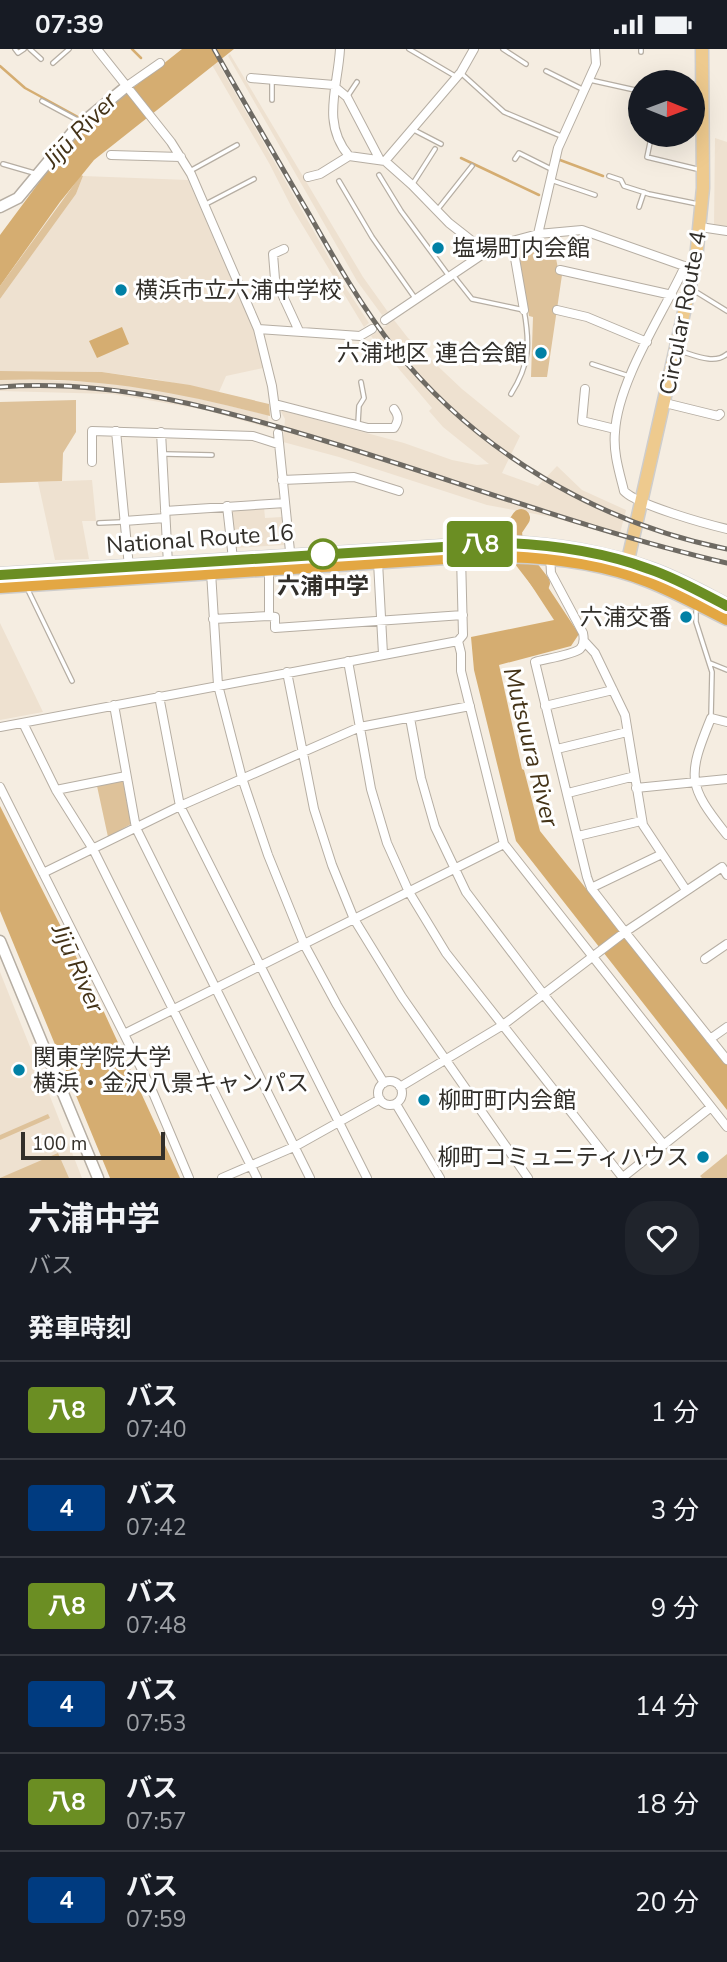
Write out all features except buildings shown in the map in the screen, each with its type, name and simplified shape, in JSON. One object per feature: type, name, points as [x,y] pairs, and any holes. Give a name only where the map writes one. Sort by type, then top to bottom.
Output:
[{"type":"highway","name":"National Route 16","points":[[0,586],[269,568],[291,561],[516,549],[550,552],[626,567],[681,583],[727,606]]},
{"type":"highway","name":"National Route 16","points":[[0,575],[233,559],[377,562],[516,549]]},
{"type":"highway","name":"National Route 16","points":[[626,567],[727,618]]},
{"type":"main road","name":"Circular Route 4","points":[[626,567],[691,289],[690,268],[700,227],[702,204],[702,49]]},
{"type":"street","points":[[97,49],[150,114],[189,171],[258,329],[276,416]]},
{"type":"street","points":[[340,49],[334,86],[335,132],[340,145],[349,156]]},
{"type":"street","points":[[383,161],[458,74],[474,49]]},
{"type":"street","points":[[538,234],[551,169],[596,64],[595,49]]},
{"type":"street","points":[[0,207],[19,198],[82,123],[160,63]]},
{"type":"street","points":[[250,78],[334,86],[347,97],[383,161],[412,185],[449,223],[486,252]]},
{"type":"street","points":[[111,155],[181,157]]},
{"type":"street","points":[[309,177],[320,174],[349,156],[383,161]]},
{"type":"street","points":[[700,227],[727,231]]},
{"type":"street","points":[[385,320],[486,252],[538,234],[582,230],[690,268],[672,295],[631,377],[615,429],[616,460],[624,491],[642,502],[727,529]]},
{"type":"street","points":[[512,241],[524,310]]},
{"type":"street","points":[[284,249],[273,254],[275,279],[299,331]]},
{"type":"street","points":[[560,270],[672,295]]},
{"type":"street","points":[[557,310],[587,317],[647,342]]},
{"type":"street","points":[[258,329],[359,336],[372,330]]},
{"type":"street","points":[[585,389],[582,421],[615,429]]},
{"type":"street","points":[[665,403],[718,416],[723,413]]},
{"type":"street","points":[[275,404],[368,428],[394,428],[398,422],[394,409]]},
{"type":"street","points":[[92,462],[92,431],[253,436],[278,443]]},
{"type":"street","points":[[116,431],[129,567]]},
{"type":"street","points":[[161,432],[167,564]]},
{"type":"street","points":[[278,433],[291,561]]},
{"type":"street","points":[[282,479],[354,477],[399,491]]},
{"type":"street","points":[[124,521],[227,506],[285,503]]},
{"type":"street","points":[[227,506],[233,559]]},
{"type":"street","points":[[550,552],[551,573],[583,633],[584,641],[595,653],[625,715],[642,821],[686,890]]},
{"type":"street","points":[[0,726],[458,641],[463,635],[461,556]]},
{"type":"street","points":[[377,562],[383,654]]},
{"type":"street","points":[[269,568],[269,616]]},
{"type":"street","points":[[211,572],[218,685],[242,778],[273,868],[304,944],[384,1083]]},
{"type":"street","points":[[213,619],[269,616],[275,617],[275,628],[463,615]]},
{"type":"street","points":[[458,641],[461,671],[504,844],[596,955],[727,1127]]},
{"type":"street","points":[[584,641],[580,648],[574,651],[535,662],[587,877],[591,888],[623,934],[727,1061]]},
{"type":"street","points":[[348,661],[371,789],[387,843],[409,892],[446,953],[622,1178],[711,1107]]},
{"type":"street","points":[[287,673],[314,809],[332,865],[354,919],[378,961],[528,1178]]},
{"type":"street","points":[[545,706],[613,690]]},
{"type":"street","points":[[159,696],[180,806],[367,1178]]},
{"type":"street","points":[[114,705],[136,828],[310,1178]]},
{"type":"street","points":[[43,873],[180,806],[360,727],[470,706]]},
{"type":"street","points":[[410,718],[421,778],[435,827],[454,870],[482,915],[664,1145]]},
{"type":"street","points":[[727,722],[711,719],[696,755],[694,782],[712,817],[727,835]]},
{"type":"street","points":[[23,723],[57,790],[93,849],[257,1178]]},
{"type":"street","points":[[556,749],[627,732]]},
{"type":"street","points":[[57,790],[126,776]]},
{"type":"street","points":[[568,793],[635,776]]},
{"type":"street","points":[[636,788],[727,779]]},
{"type":"street","points":[[0,787],[151,1088],[189,1178]]},
{"type":"street","points":[[578,836],[642,821]]},
{"type":"street","points":[[124,1034],[504,844]]},
{"type":"street","points":[[591,888],[662,854]]},
{"type":"street","points":[[400,1087],[503,1025],[686,890],[722,867],[727,875]]},
{"type":"street","points":[[0,941],[98,1178]]},
{"type":"street","points":[[705,959],[727,944]]},
{"type":"street","points":[[710,1039],[727,1027]]},
{"type":"street","points":[[391,1081],[400,1087],[402,1095],[396,1104],[388,1105],[380,1099],[379,1088],[384,1083],[391,1081]]},
{"type":"street","points":[[222,1178],[296,1146],[380,1099]]},
{"type":"street","points":[[396,1104],[440,1178]]},
{"type":"lane","points":[[15,49],[18,53],[24,49]]},
{"type":"lane","points":[[30,49],[41,59]]},
{"type":"lane","points":[[53,63],[69,49]]},
{"type":"lane","points":[[409,49],[458,74],[504,112],[563,137]]},
{"type":"lane","points":[[503,49],[526,64]]},
{"type":"lane","points":[[547,71],[586,91]]},
{"type":"lane","points":[[272,79],[272,100]]},
{"type":"lane","points":[[590,80],[628,88]]},
{"type":"lane","points":[[347,97],[357,82]]},
{"type":"lane","points":[[42,101],[82,123]]},
{"type":"lane","points":[[412,129],[441,144]]},
{"type":"lane","points":[[189,171],[237,145]]},
{"type":"lane","points":[[649,147],[647,156],[703,171]]},
{"type":"lane","points":[[412,185],[435,149]]},
{"type":"lane","points":[[515,159],[519,153],[551,169]]},
{"type":"lane","points":[[3,164],[37,174]]},
{"type":"lane","points":[[437,210],[472,166]]},
{"type":"lane","points":[[380,175],[401,211],[472,299],[524,310],[527,359],[522,376],[511,394]]},
{"type":"lane","points":[[243,176],[247,182]]},
{"type":"lane","points":[[609,176],[621,180],[624,186],[702,204]]},
{"type":"lane","points":[[204,206],[254,179]]},
{"type":"lane","points":[[549,179],[595,195]]},
{"type":"lane","points":[[339,181],[372,237],[416,299]]},
{"type":"lane","points":[[639,207],[644,192]]},
{"type":"lane","points":[[691,289],[727,311]]},
{"type":"lane","points":[[677,350],[711,359],[724,358],[727,354]]},
{"type":"lane","points":[[592,364],[631,377]]},
{"type":"lane","points":[[358,425],[359,406],[364,398],[361,382]]},
{"type":"lane","points":[[163,454],[212,455]]},
{"type":"lane","points":[[99,523],[124,521]]},
{"type":"lane","points":[[25,585],[72,681]]},
{"type":"lane","points":[[696,611],[696,622],[710,663],[713,695],[711,719]]},
{"type":"lane","points":[[710,663],[727,670]]},
{"type":"shaded area","points":[[230,54],[363,277],[388,312],[382,315],[357,281],[228,56]]},
{"type":"shaded area","points":[[217,61],[346,288],[369,323],[364,327],[292,208],[212,65]]},
{"type":"shaded area","points":[[715,138],[727,142],[727,229],[714,226]]},
{"type":"shaded area","points":[[81,175],[83,176],[76,194],[0,299],[0,286]]},
{"type":"shaded area","name":"横浜市立六浦中学校","points":[[83,176],[188,180],[253,328],[263,368],[226,376],[219,392],[102,372],[0,371],[0,299],[76,194]]},
{"type":"shaded area","points":[[539,241],[553,244],[559,273],[562,275],[547,377],[531,377],[533,317],[529,316],[518,250],[521,243]]},
{"type":"shaded area","points":[[394,320],[408,338],[462,389],[520,436],[502,473],[538,486],[557,466],[582,490],[626,510],[619,537],[552,517],[487,505],[339,457],[283,442],[285,419],[280,410],[404,443],[452,460],[477,465],[489,464],[443,427],[429,411],[432,408],[371,336]]},
{"type":"shaded area","points":[[0,371],[102,372],[190,385],[269,404],[270,416],[136,387],[35,379],[0,380]]},
{"type":"shaded area","points":[[0,380],[112,383],[159,389],[268,415],[269,428],[201,409],[112,394],[0,391]]},
{"type":"shaded area","points":[[76,400],[76,432],[63,453],[62,481],[0,483],[0,402]]},
{"type":"shaded area","points":[[92,480],[96,521],[82,521],[89,559],[55,560],[38,482]]},
{"type":"shaded area","points":[[264,507],[265,518],[282,517],[284,545],[234,548],[230,509]]},
{"type":"shaded area","points":[[0,623],[43,712],[0,720]]},
{"type":"shaded area","points":[[123,781],[131,824],[108,837],[97,786]]},
{"type":"shaded area","name":"関東学院大学 横浜・金沢八景キャンパス","points":[[0,972],[55,1109],[82,1178],[0,1178]]},
{"type":"shaded area","points":[[48,1114],[50,1118],[0,1140],[0,1135]]},
{"type":"shaded area","points":[[58,1153],[69,1178],[0,1178]]},
{"type":"shaded area","points":[[727,1154],[727,1178],[700,1176]]},
{"type":"water","points":[[182,49],[234,49],[94,160],[60,202],[0,286],[0,235],[75,134]]},
{"type":"water","points":[[122,327],[129,344],[97,358],[89,341]]},
{"type":"water","points":[[518,565],[534,566],[579,634],[571,646],[499,665],[522,769],[540,831],[727,1065],[727,1110],[516,841],[474,670],[471,637],[554,620]]},
{"type":"water","name":"Jijū River","points":[[0,806],[104,1012],[180,1178],[110,1178],[0,911]]},
{"type":"waterway","points":[[132,49],[141,58]]},
{"type":"waterway","name":"Jijū River","points":[[0,66],[25,88],[78,117]]},
{"type":"waterway","points":[[461,158],[539,195]]},
{"type":"waterway","points":[[560,160],[603,176]]},
{"type":"waterway","name":"Mutsuura River","points":[[521,518],[513,530],[514,548],[541,583]]},
{"type":"railway","points":[[214,49],[359,299],[394,348],[427,385],[463,420],[543,478],[632,521],[727,549]]},
{"type":"railway","points":[[0,387],[85,387],[210,408],[332,443],[627,537],[727,563]]},
{"type":"bus line","name":"八8","points":[[0,575],[506,543],[550,546],[627,562],[650,569],[727,606]]},
{"type":"place","name":"塩場町内会館","points":[[438,248]]},
{"type":"place","name":"横浜市立六浦中学校","points":[[121,290]]},
{"type":"place","name":"六浦地区 連合会館","points":[[541,353]]},
{"type":"place","name":"六浦中学","points":[[323,554]]},
{"type":"place","name":"六浦交番","points":[[686,617]]},
{"type":"place","name":"関東学院大学 横浜・金沢八景キャンパス","points":[[19,1070]]},
{"type":"place","name":"柳町町内会館","points":[[424,1100]]},
{"type":"place","name":"柳町コミュニティハウス","points":[[703,1157]]}]
